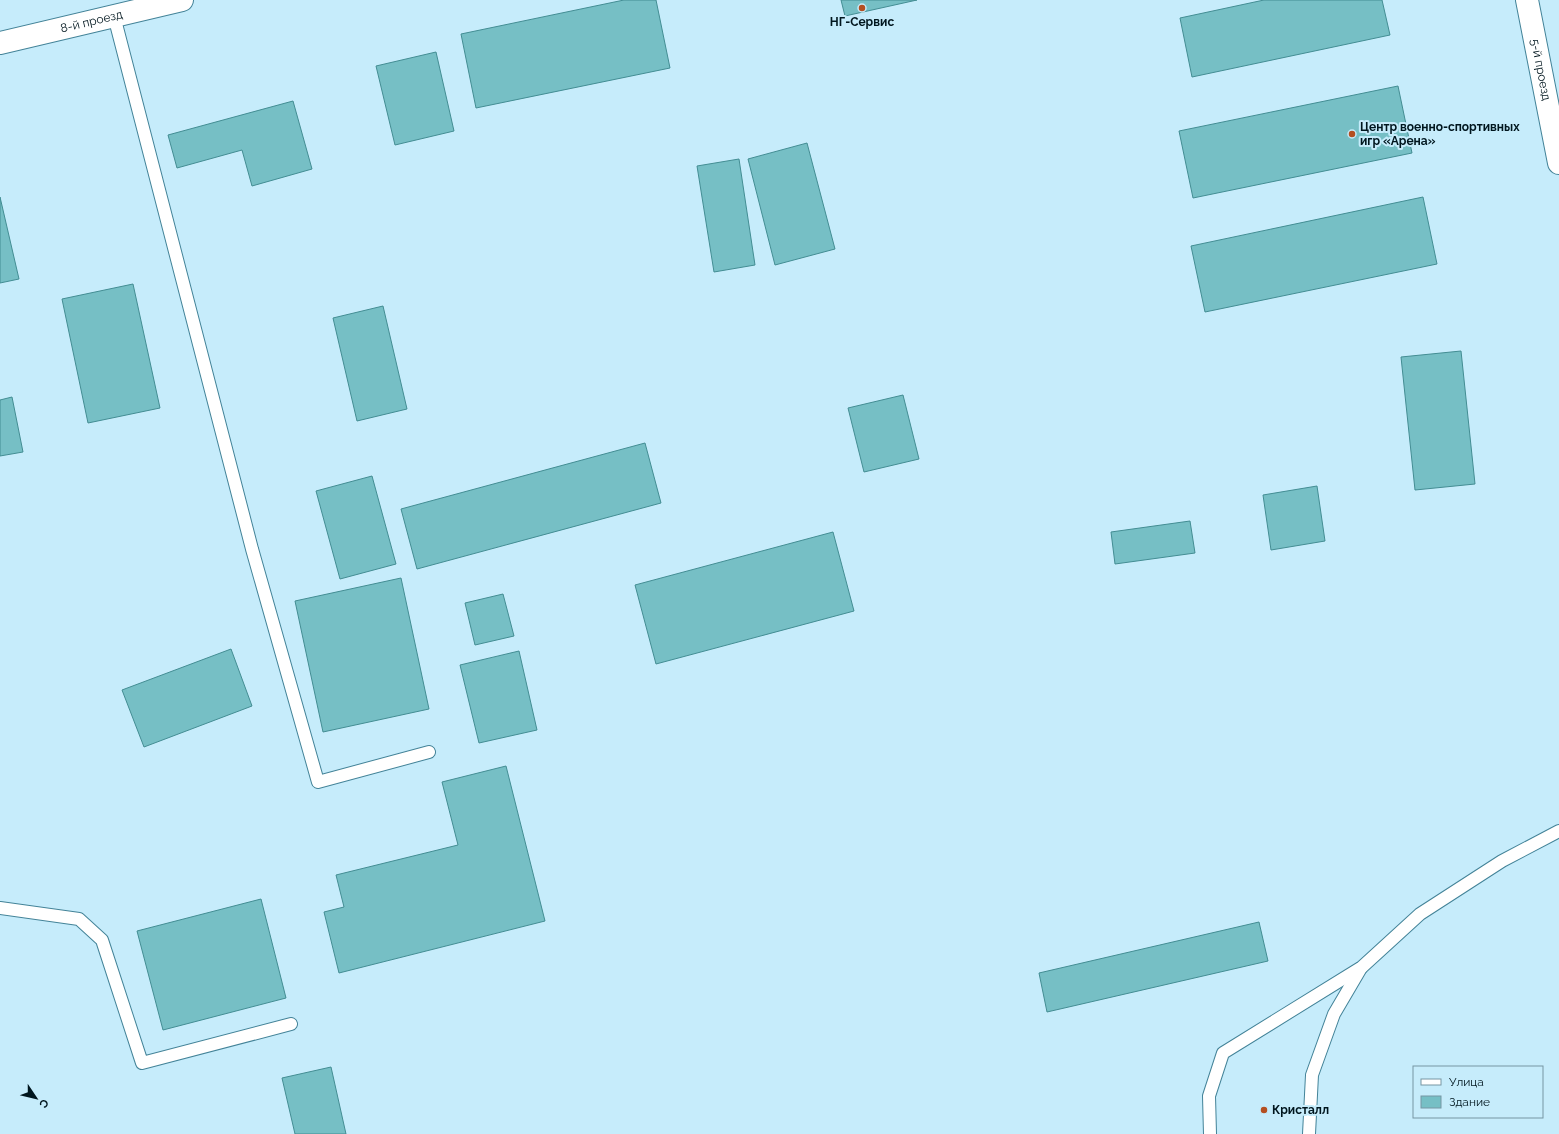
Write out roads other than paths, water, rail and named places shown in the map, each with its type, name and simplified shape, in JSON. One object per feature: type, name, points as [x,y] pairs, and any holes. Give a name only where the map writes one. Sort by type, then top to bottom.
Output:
[{"type":"street","name":"8-й проезд","points":[[0,43],[182,0]]},
{"type":"street","name":"5-й проезд","points":[[1527,0],[1559,163]]},
{"type":"lane","points":[[114,16],[252,550],[318,782],[429,752]]},
{"type":"lane","points":[[1210,1134],[1209,1096],[1223,1053],[1362,967],[1420,914],[1502,861],[1559,831]]},
{"type":"lane","points":[[0,908],[79,919],[102,940],[142,1063],[291,1024]]},
{"type":"lane","points":[[1309,1134],[1312,1075],[1334,1014],[1362,967]]},
{"type":"place","name":"НГ-Сервис","points":[[862,8]]},
{"type":"place","name":"Центр военно-спортивных игр «Арена»","points":[[1352,134]]},
{"type":"place","name":"Кристалл","points":[[1264,1110]]}]
